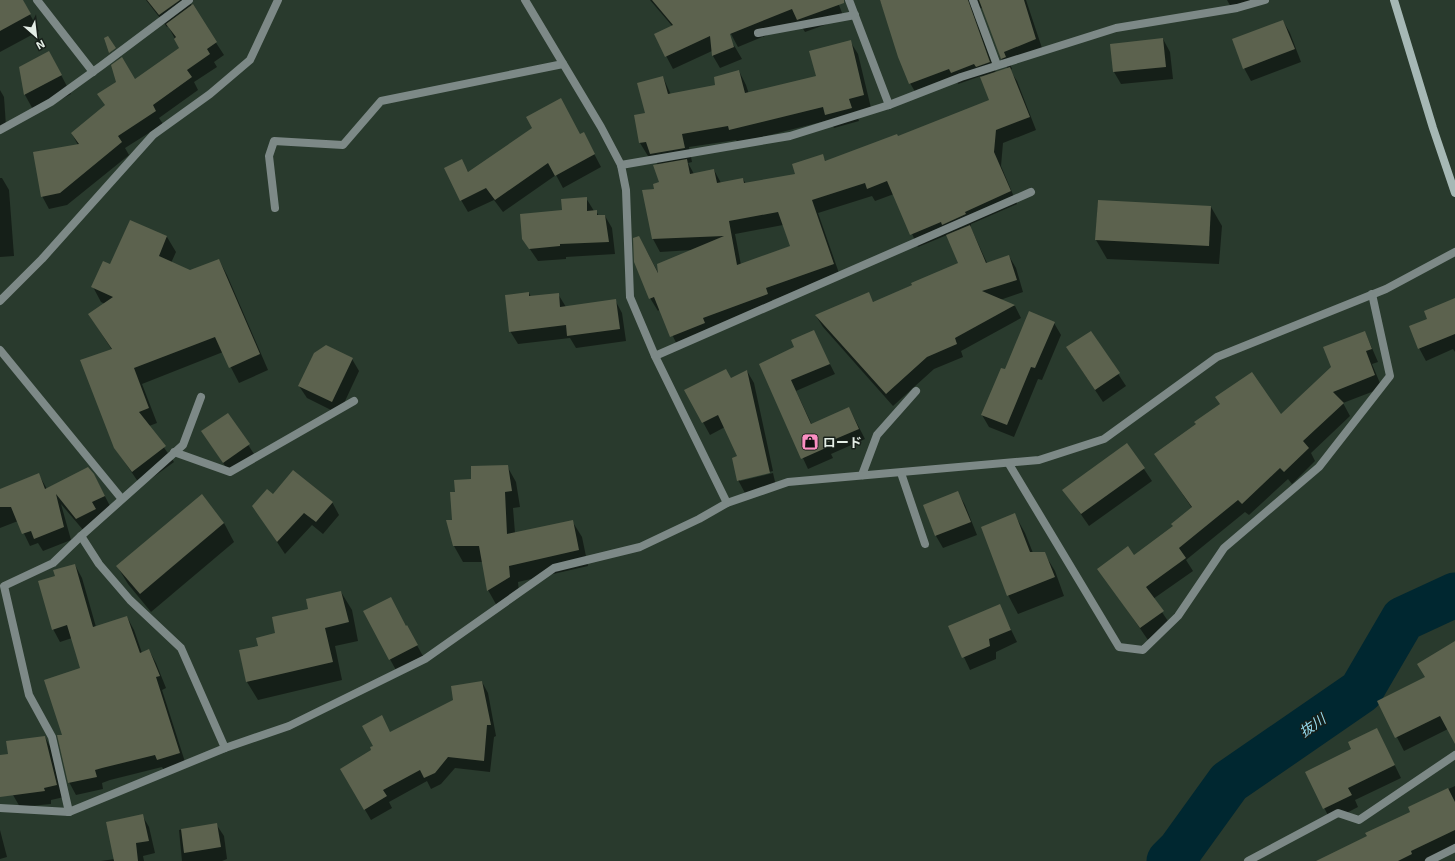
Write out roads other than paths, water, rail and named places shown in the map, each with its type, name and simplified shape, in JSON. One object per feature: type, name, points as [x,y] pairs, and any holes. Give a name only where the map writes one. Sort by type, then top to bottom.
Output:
[{"type":"street","points":[[37,0],[93,72]]},
{"type":"street","points":[[0,130],[51,102],[189,0]]},
{"type":"street","points":[[0,301],[42,259],[153,135],[210,94],[250,60],[278,0]]},
{"type":"street","points":[[525,0],[621,165],[626,190],[630,297],[655,356],[727,503]]},
{"type":"street","points":[[849,0],[889,105]]},
{"type":"street","points":[[973,0],[997,66]]},
{"type":"street","points":[[621,165],[790,136],[889,105],[961,77],[1116,28],[1237,8],[1265,0]]},
{"type":"street","points":[[1394,0],[1433,128],[1455,193]]},
{"type":"street","points":[[758,33],[855,15]]},
{"type":"street","points":[[275,208],[269,156],[274,141],[343,145],[381,101],[563,64]]},
{"type":"street","points":[[655,356],[1031,192]]},
{"type":"street","points":[[0,808],[69,812],[225,748],[289,726],[424,659],[554,568],[640,547],[699,519],[727,503],[788,482],[1009,464],[1039,460],[1104,439],[1217,357],[1386,289],[1455,252]]},
{"type":"street","points":[[1009,464],[1119,647],[1143,650],[1178,616],[1224,548],[1319,467],[1390,376],[1372,294]]},
{"type":"street","points":[[0,350],[121,498]]},
{"type":"street","points":[[862,475],[877,435],[916,391]]},
{"type":"street","points":[[69,812],[52,737],[29,695],[4,586],[53,563],[121,498],[183,445],[201,397]]},
{"type":"street","points":[[174,452],[230,472],[354,401]]},
{"type":"street","points":[[901,473],[925,544]]},
{"type":"street","points":[[81,536],[99,564],[130,600],[181,648],[225,748]]},
{"type":"street","points":[[1248,861],[1338,813],[1360,820],[1455,755]]},
{"type":"street","points":[[1429,861],[1455,848]]},
{"type":"waterway","name":"抜川","points":[[1169,861],[1180,850],[1229,782],[1361,691],[1403,619],[1455,595]]},
{"type":"place","name":"ロード","points":[[810,442]]}]
